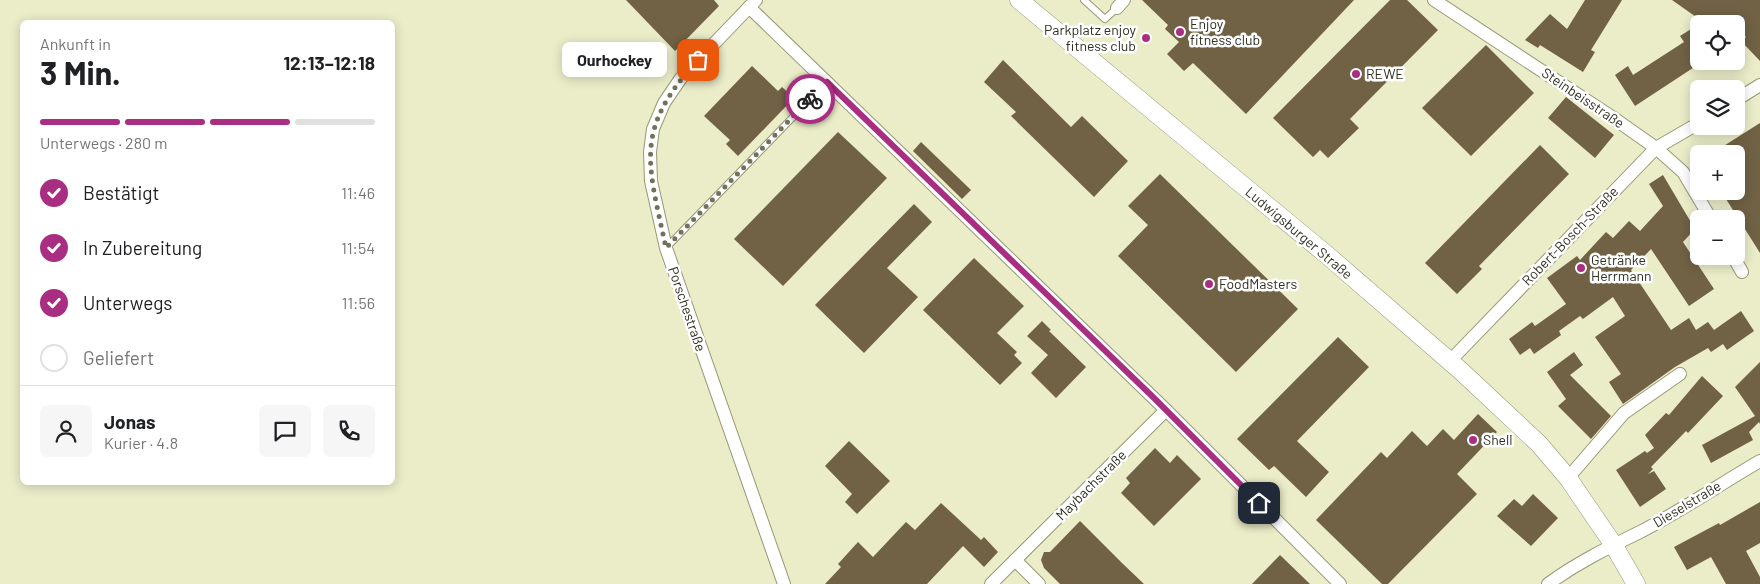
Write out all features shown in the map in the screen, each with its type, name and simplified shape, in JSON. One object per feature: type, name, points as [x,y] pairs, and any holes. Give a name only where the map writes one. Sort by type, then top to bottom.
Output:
[{"type":"main road","name":"Ludwigsburger Straße","points":[[1019,0],[1327,256],[1449,362],[1538,444],[1568,478],[1613,544],[1636,584]]},
{"type":"street","name":"Steinbeisstraße","points":[[1434,0],[1656,148],[1683,172],[1706,210]]},
{"type":"street","points":[[753,4],[827,82],[1166,410],[1340,584]]},
{"type":"street","name":"Porschestraße","points":[[753,4],[681,78],[664,103],[653,129],[650,152],[651,181],[666,248],[784,584]]},
{"type":"street","points":[[1745,94],[1760,85]]},
{"type":"street","name":"Robert-Bosch-Straße","points":[[1449,362],[1656,148],[1690,128]]},
{"type":"street","points":[[1738,265],[1742,272]]},
{"type":"street","points":[[1568,478],[1624,413],[1680,374]]},
{"type":"street","name":"Maybachstraße","points":[[991,584],[1166,410]]},
{"type":"street","name":"Dieselstraße","points":[[1548,584],[1569,568],[1639,532],[1760,460]]},
{"type":"street","points":[[1015,560],[1039,584]]},
{"type":"lane","points":[[1084,0],[1105,19],[1120,4]]},
{"type":"lane","points":[[666,248],[827,82]]},
{"type":"building","points":[[626,0],[714,0],[719,6],[675,51]]},
{"type":"building","points":[[1142,0],[1354,0],[1246,114],[1193,63],[1184,71],[1167,54],[1179,42],[1165,29],[1168,25]]},
{"type":"building","name":"REWE","points":[[1390,0],[1407,0],[1438,30],[1350,119],[1359,128],[1328,158],[1320,150],[1313,157],[1273,118]]},
{"type":"building","points":[[1585,0],[1622,0],[1591,50],[1595,52],[1583,72],[1540,45],[1538,48],[1525,40],[1550,14],[1567,29]]},
{"type":"building","points":[[1672,0],[1760,0],[1760,61],[1745,45],[1745,15],[1693,15]]},
{"type":"building","points":[[1690,30],[1690,70],[1635,106],[1615,75],[1628,66],[1633,75],[1684,42],[1680,36]]},
{"type":"building","points":[[1486,45],[1534,93],[1471,156],[1422,108]]},
{"type":"building","points":[[1003,60],[1071,127],[1082,116],[1128,161],[1094,197],[1011,116],[1016,112],[984,82]]},
{"type":"building","points":[[752,66],[778,91],[782,87],[794,98],[738,156],[726,144],[730,140],[704,116]]},
{"type":"building","points":[[1566,97],[1614,135],[1595,158],[1548,118]]},
{"type":"building","points":[[1760,123],[1760,253],[1745,229],[1745,210],[1733,210],[1727,200],[1745,200],[1745,145],[1725,145],[1741,135],[1745,135],[1745,132]]},
{"type":"building","points":[[838,132],[887,178],[783,286],[734,239]]},
{"type":"building","points":[[921,142],[971,190],[962,199],[913,151]]},
{"type":"building","points":[[1540,145],[1569,174],[1479,266],[1482,269],[1457,294],[1425,263]]},
{"type":"building","name":"FoodMasters","points":[[1160,174],[1298,309],[1236,372],[1118,256],[1148,225],[1128,206]]},
{"type":"building","points":[[1663,175],[1690,221],[1690,234],[1683,242],[1690,253],[1690,265],[1698,265],[1714,289],[1689,306],[1651,249],[1631,270],[1671,330],[1689,318],[1696,330],[1708,322],[1714,330],[1741,311],[1754,331],[1727,350],[1723,344],[1711,352],[1708,348],[1675,367],[1623,404],[1609,382],[1621,374],[1595,337],[1625,316],[1613,297],[1583,319],[1580,316],[1559,331],[1561,335],[1534,354],[1530,348],[1520,355],[1509,339],[1532,322],[1535,326],[1566,304],[1547,278],[1577,256],[1580,260],[1606,232],[1613,238],[1629,221],[1640,231],[1663,206],[1649,184]]},
{"type":"building","points":[[914,204],[932,222],[887,268],[918,297],[864,353],[815,305]]},
{"type":"building","points":[[974,258],[1024,306],[997,333],[1017,352],[1014,355],[1022,363],[1000,385],[923,310]]},
{"type":"building","points":[[1042,321],[1051,330],[1049,331],[1086,367],[1056,398],[1031,373],[1048,355],[1027,336]]},
{"type":"building","points":[[1338,337],[1369,367],[1297,441],[1329,472],[1306,497],[1274,466],[1269,470],[1237,439]]},
{"type":"building","points":[[1574,352],[1583,365],[1570,375],[1611,416],[1591,439],[1558,406],[1566,399],[1547,372]]},
{"type":"building","points":[[1760,362],[1760,424],[1759,422],[1749,432],[1753,440],[1711,463],[1702,445],[1755,416],[1735,387]]},
{"type":"building","points":[[1702,376],[1723,396],[1688,433],[1686,431],[1651,467],[1653,469],[1648,474],[1654,471],[1666,489],[1640,507],[1616,470],[1645,451],[1647,453],[1654,448],[1645,435],[1666,413],[1669,415]]},
{"type":"building","points":[[1478,414],[1497,432],[1457,474],[1477,494],[1388,584],[1382,584],[1316,520],[1381,452],[1387,458],[1412,431],[1427,446],[1443,429],[1454,440]]},
{"type":"building","points":[[849,441],[890,481],[857,514],[845,502],[852,494],[825,466]]},
{"type":"building","points":[[1155,448],[1170,463],[1177,455],[1201,479],[1154,526],[1121,493],[1130,483],[1126,478]]},
{"type":"building","points":[[1533,494],[1558,518],[1531,546],[1497,516],[1514,499],[1522,506]]},
{"type":"building","points":[[1760,502],[1760,543],[1746,551],[1760,577],[1760,584],[1726,584],[1711,557],[1687,570],[1674,547],[1719,523],[1720,525]]},
{"type":"building","points":[[941,503],[981,540],[984,537],[998,552],[984,567],[963,546],[927,584],[825,584],[841,567],[838,564],[858,542],[873,557],[906,522],[915,530]]},
{"type":"building","points":[[1080,521],[1144,584],[1060,584],[1044,568],[1041,560],[1044,552],[1050,552]]},
{"type":"building","points":[[1280,555],[1310,584],[1252,584]]},
{"type":"way so far","points":[[698,60],[681,78],[664,103],[653,129],[650,152],[651,181],[666,248],[810,99]]},
{"type":"place","name":"Enjoy fitness club","points":[[1180,32]]},
{"type":"place","name":"Parkplatz enjoy fitness club","points":[[1146,38]]},
{"type":"place","name":"Ourhockey","points":[[698,60]]},
{"type":"place","name":"REWE","points":[[1356,74]]},
{"type":"place","name":"Getränke Herrmann","points":[[1581,268]]},
{"type":"place","name":"FoodMasters","points":[[1209,284]]},
{"type":"place","name":"Shell","points":[[1473,440]]},
{"type":"route","points":[[810,99],[827,82],[1154,398],[1259,503]]}]
